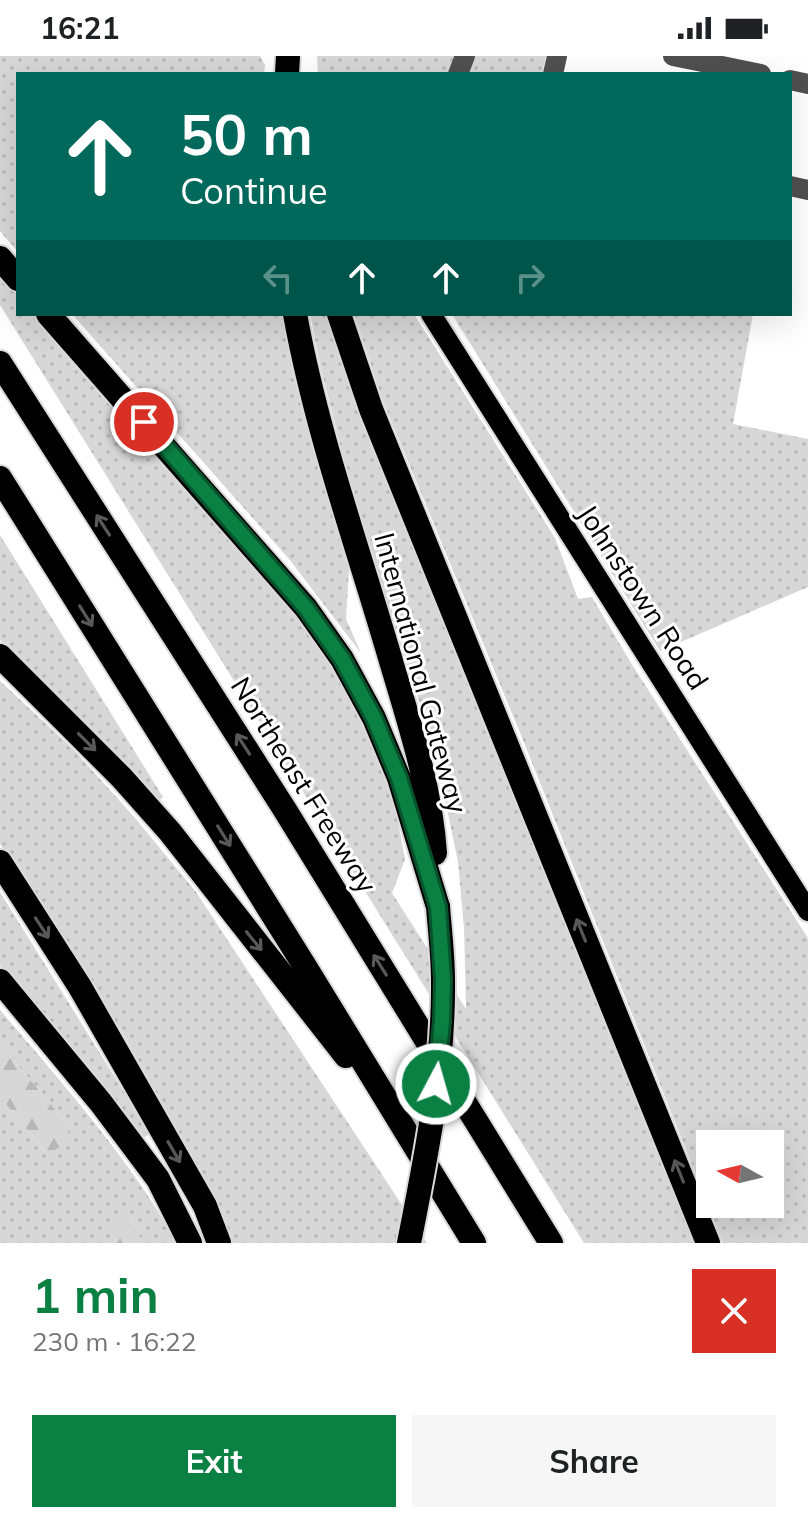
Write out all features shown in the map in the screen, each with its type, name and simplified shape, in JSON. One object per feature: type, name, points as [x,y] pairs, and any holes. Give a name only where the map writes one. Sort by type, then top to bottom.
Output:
[{"type":"highway","points":[[0,258],[16,277]]},
{"type":"highway","points":[[50,316],[306,608],[342,659],[374,718],[399,778],[438,907]]},
{"type":"highway","name":"International Gateway","points":[[295,316],[323,435],[422,772],[434,838],[443,980],[439,1063],[409,1243]]},
{"type":"highway","points":[[340,316],[377,424],[708,1243]]},
{"type":"highway","name":"Northeast Freeway","points":[[0,363],[285,810],[551,1243]]},
{"type":"highway","points":[[0,478],[298,954],[474,1243]]},
{"type":"highway","points":[[0,656],[122,778],[170,832],[410,1136]]},
{"type":"highway","points":[[0,862],[80,987],[205,1206],[219,1243]]},
{"type":"highway","points":[[0,981],[101,1103],[158,1179],[190,1243]]},
{"type":"main road","name":"Johnstown Road","points":[[432,316],[806,904]]},
{"type":"lane","points":[[673,56],[751,72]]},
{"type":"green space","points":[[0,56],[260,56],[265,65],[264,72],[16,72],[16,250],[0,231]]},
{"type":"green space","points":[[317,56],[546,56],[542,72],[318,72]]},
{"type":"green space","points":[[0,275],[16,293],[16,316],[37,316],[244,550],[298,615],[331,661],[356,704],[381,765],[397,816],[405,859],[392,893],[466,1009],[464,928],[458,862],[430,734],[344,460],[319,361],[310,316],[328,316],[337,351],[409,534],[696,1243],[584,1243],[0,305]]},
{"type":"green space","points":[[74,316],[282,316],[349,569],[346,619],[361,653],[289,559]]},
{"type":"green space","points":[[355,316],[415,316],[555,538],[578,599],[592,597],[808,938],[808,1243],[723,1243],[713,1218],[784,1218],[784,1130],[696,1130],[696,1175],[523,740],[383,401]]},
{"type":"green space","points":[[453,316],[753,316],[733,424],[808,439],[808,587],[660,651]]},
{"type":"green space","points":[[0,535],[163,797],[156,804],[94,731],[0,640]]},
{"type":"green space","points":[[0,681],[73,749],[196,892],[427,1243],[233,1243],[201,1173],[122,1032],[0,844]]},
{"type":"green space","points":[[0,892],[150,1134],[143,1138],[0,965]]},
{"type":"green space","points":[[0,1010],[117,1151],[177,1243],[143,1243],[130,1217],[113,1235],[116,1243],[0,1243],[0,1097],[46,1152],[69,1126],[0,1044]]},
{"type":"green space","points":[[0,1044],[69,1126],[66,1141],[60,1147],[46,1152],[0,1097]]},
{"type":"green space","points":[[122,1213],[130,1217],[143,1243],[116,1243],[112,1218]]},
{"type":"route","points":[[144,422],[306,608],[342,659],[374,718],[399,778],[438,907],[443,980],[436,1084]]}]
